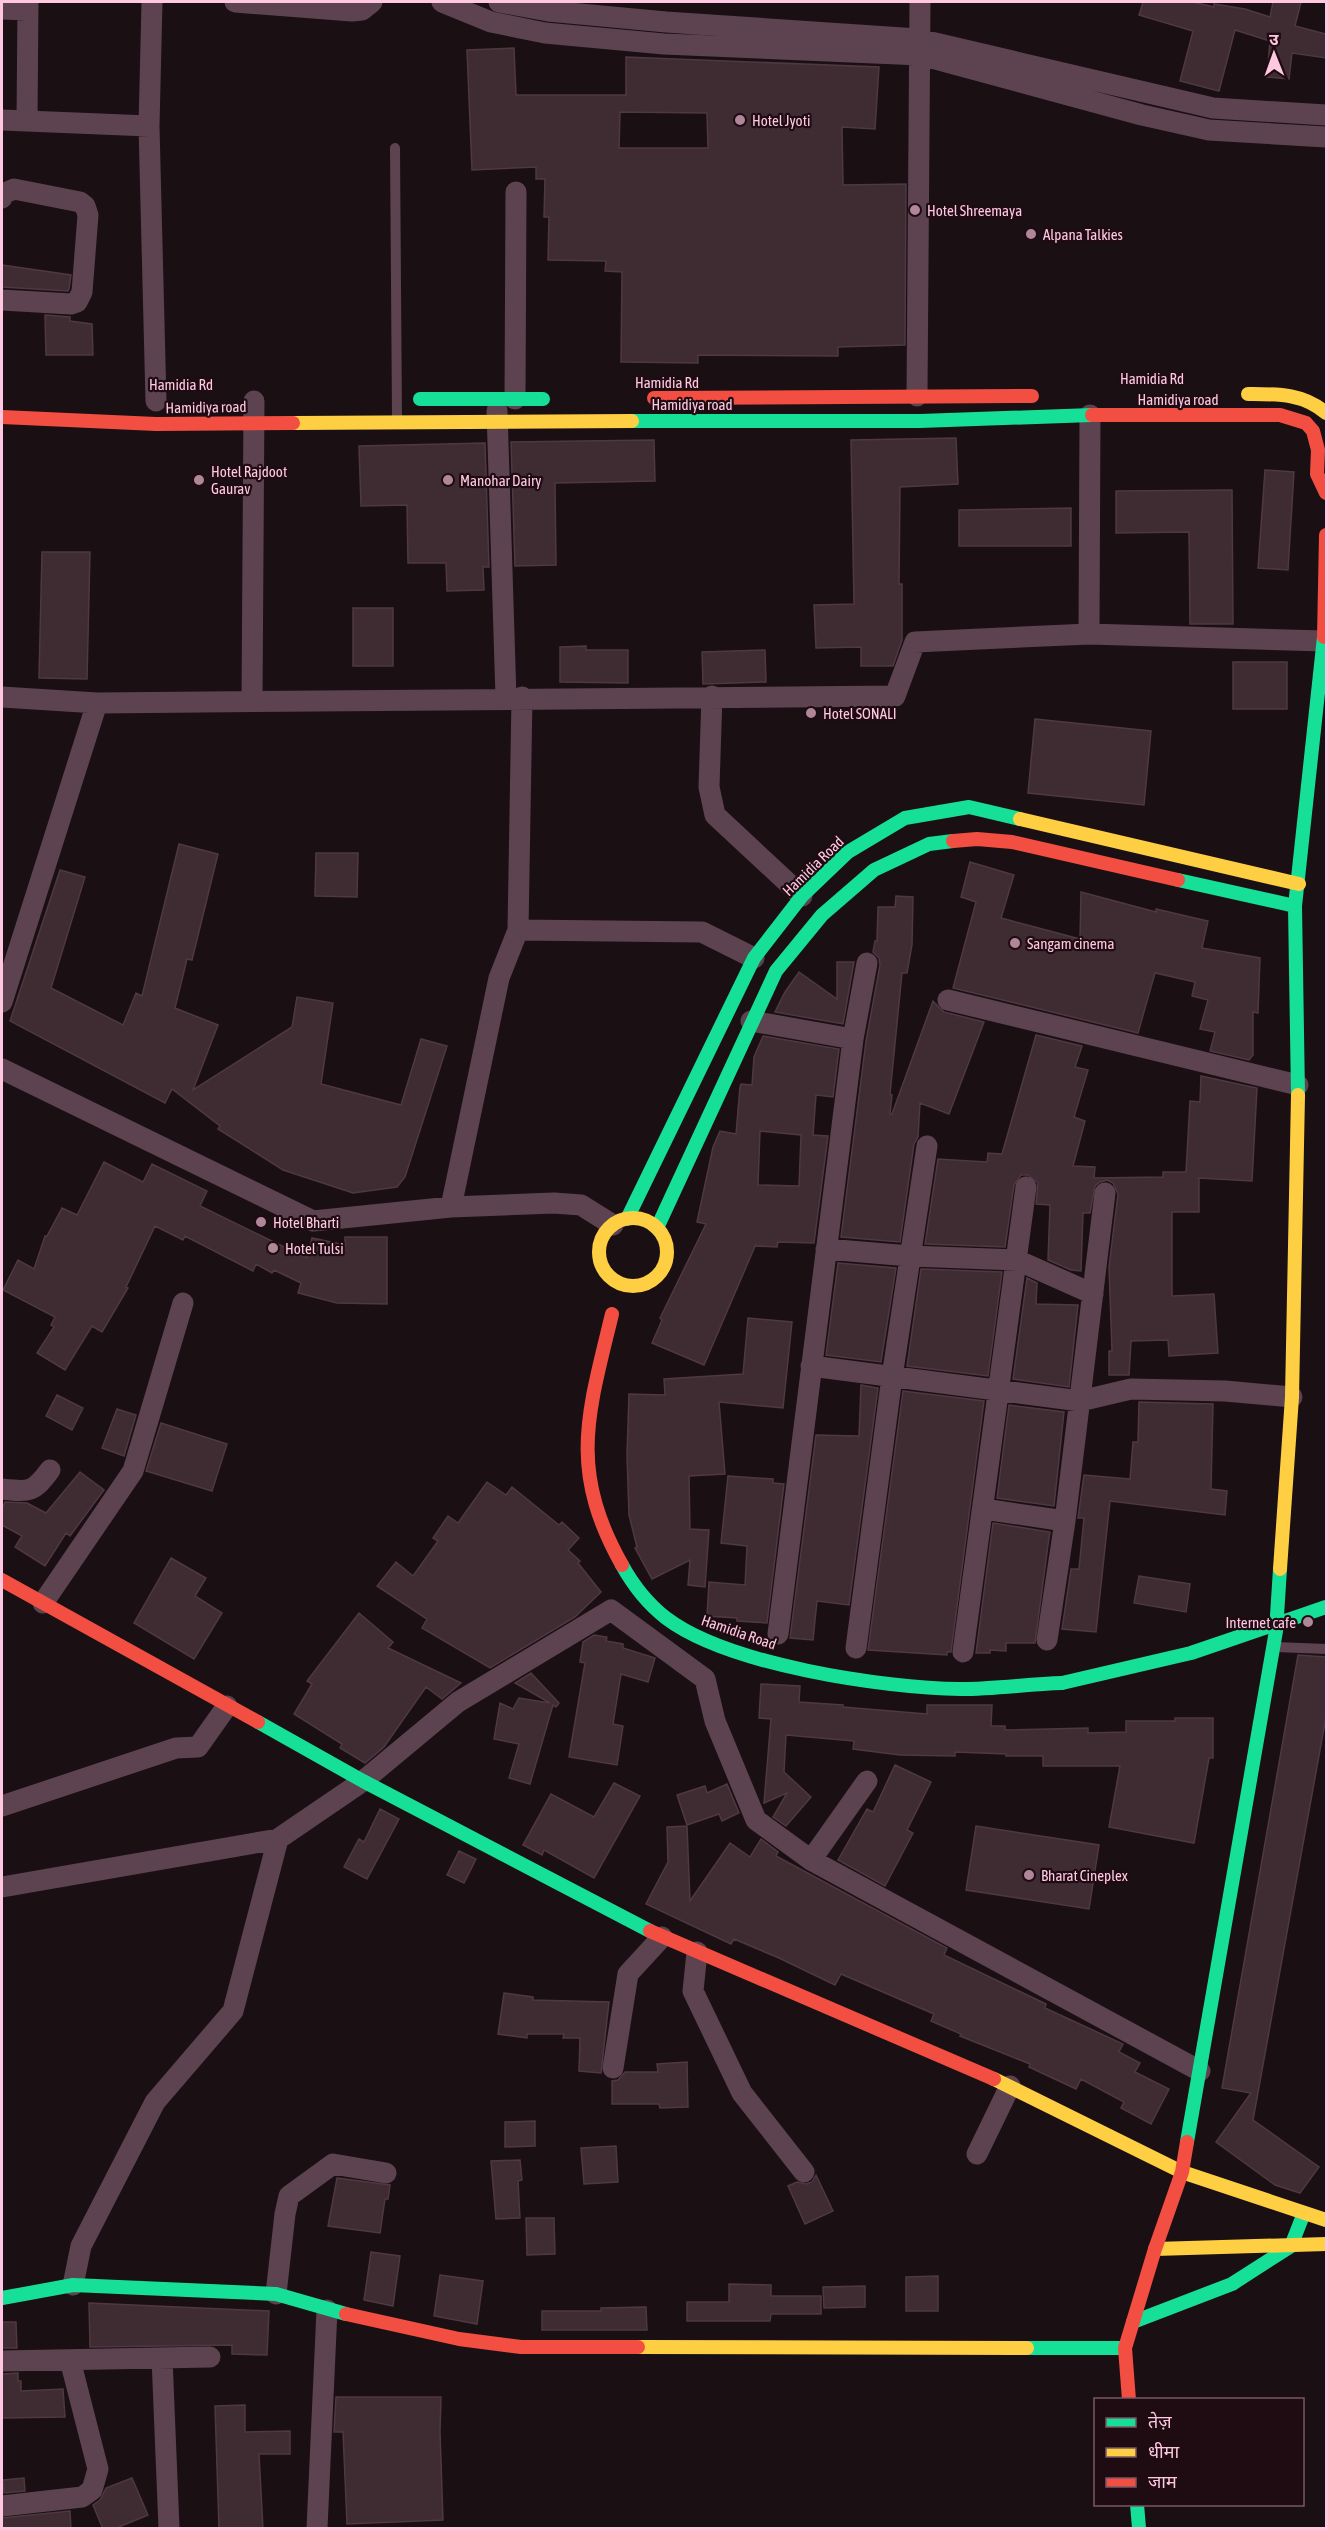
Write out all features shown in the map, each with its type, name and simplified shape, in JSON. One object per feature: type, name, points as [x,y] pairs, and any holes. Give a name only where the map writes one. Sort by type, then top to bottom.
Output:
[{"type":"main road","points":[[1236,394],[1283,394],[1304,397],[1318,404],[1326,412]]},
{"type":"main road","name":"Hamidia Rd","points":[[645,398],[1047,395]]},
{"type":"main road","points":[[918,396],[920,421]]},
{"type":"main road","points":[[391,399],[563,399]]},
{"type":"main road","name":"Hamidiya road","points":[[2,417],[156,424],[920,421],[1090,416],[1280,415],[1306,423]]},
{"type":"main road","points":[[1306,423],[1322,442],[1317,474],[1326,493]]},
{"type":"main road","points":[[1129,2398],[1125,2348],[1155,2249],[1182,2172],[1273,1647],[1292,1397],[1298,1085],[1295,906],[1324,641],[1326,534]]},
{"type":"main road","name":"Hamidia Road","points":[[657,1228],[776,971],[822,915],[874,870],[928,844],[960,825],[969,807],[1299,884]]},
{"type":"main road","name":"Hamidia Road","points":[[620,1222],[754,958],[802,897],[848,852],[905,818],[960,825],[977,839],[1012,842],[1295,906]]},
{"type":"main road","points":[[638,1218],[647,1221],[657,1228],[666,1244],[664,1265],[658,1274],[615,1303],[599,1251],[605,1233],[620,1222],[638,1218]]},
{"type":"main road","points":[[606,1272],[620,1283],[641,1285]]},
{"type":"main road","name":"Hamidia Road","points":[[615,1303],[588,1422],[587,1466],[596,1512],[614,1553],[639,1589],[664,1617],[717,1645],[801,1670],[908,1686],[964,1689],[1062,1683],[1191,1653],[1326,1606]]},
{"type":"main road","points":[[2,1580],[363,1781],[662,1937],[1010,2086],[1182,2172],[1326,2220]]},
{"type":"main road","points":[[1133,2322],[1232,2284],[1291,2246],[1304,2213]]},
{"type":"main road","points":[[1155,2249],[1326,2244]]},
{"type":"main road","points":[[2,2298],[73,2285],[276,2294],[327,2310],[459,2339],[521,2347],[1125,2348]]},
{"type":"main road","points":[[1137,2506],[1139,2529]]},
{"type":"street","points":[[152,2],[149,126],[155,401]]},
{"type":"street","points":[[235,2],[352,11],[362,10],[372,2]]},
{"type":"street","points":[[442,2],[491,22],[545,33],[664,44],[920,47],[1142,115],[1209,130],[1326,137]]},
{"type":"street","points":[[499,2],[548,12],[920,47],[1213,108],[1326,115]]},
{"type":"street","points":[[918,396],[920,2]]},
{"type":"street","points":[[2,9],[27,6],[27,121]]},
{"type":"street","points":[[2,120],[149,126]]},
{"type":"street","points":[[2,198],[3,194],[14,189],[80,202],[85,206],[88,215],[82,292],[78,302],[71,304],[2,300]]},
{"type":"street","points":[[451,1207],[499,978],[518,930],[514,698],[496,422],[506,399],[516,192]]},
{"type":"street","points":[[252,701],[252,423],[254,400]]},
{"type":"street","points":[[1306,423],[1326,412]]},
{"type":"street","points":[[1089,634],[1090,416]]},
{"type":"street","points":[[2,697],[96,703],[895,696],[915,642],[1089,634],[1324,641]]},
{"type":"street","points":[[712,696],[709,787],[715,815],[802,897]]},
{"type":"street","points":[[2,1002],[96,703]]},
{"type":"street","points":[[518,930],[702,932],[754,958]]},
{"type":"street","points":[[778,1634],[853,1039],[867,963]]},
{"type":"street","points":[[948,1000],[1298,1085]]},
{"type":"street","points":[[751,1021],[853,1039]]},
{"type":"street","points":[[2,1069],[313,1221],[451,1207],[554,1203],[581,1206],[620,1222]]},
{"type":"street","points":[[856,1648],[892,1377],[927,1146]]},
{"type":"street","points":[[963,1652],[1026,1187]]},
{"type":"street","points":[[1047,1640],[1065,1521],[1105,1193]]},
{"type":"street","points":[[826,1249],[910,1256],[1017,1260],[1093,1294]]},
{"type":"street","points":[[43,1603],[133,1471],[183,1304]]},
{"type":"street","points":[[811,1366],[1080,1401],[1131,1389],[1225,1391],[1292,1397]]},
{"type":"street","points":[[2,1489],[22,1492],[38,1487],[50,1470]]},
{"type":"street","points":[[984,1509],[1065,1521]]},
{"type":"street","points":[[2,1887],[278,1839],[363,1781],[458,1702],[611,1610],[705,1679],[715,1721],[756,1820],[811,1860],[1200,2072]]},
{"type":"street","points":[[2,1806],[176,1748],[198,1747],[227,1706]]},
{"type":"street","points":[[811,1860],[867,1780]]},
{"type":"street","points":[[73,2285],[81,2246],[155,2102],[233,2011],[278,1839]]},
{"type":"street","points":[[613,2068],[628,1974],[662,1937]]},
{"type":"street","points":[[698,1952],[693,1991],[742,2093],[804,2172]]},
{"type":"street","points":[[977,2154],[1010,2086]]},
{"type":"street","points":[[276,2294],[289,2196],[333,2164],[386,2173]]},
{"type":"street","points":[[317,2529],[327,2310]]},
{"type":"street","points":[[2,2361],[210,2357]]},
{"type":"street","points":[[162,2358],[169,2529]]},
{"type":"street","points":[[2,2506],[82,2497],[92,2490],[98,2469],[70,2360]]},
{"type":"lane","points":[[395,148],[391,399],[397,422]]},
{"type":"lane","points":[[1273,1647],[1326,1649]]},
{"type":"building","points":[[1143,2],[1193,2],[1214,7],[1214,4],[1245,9],[1270,17],[1273,2],[1301,2],[1295,26],[1326,34],[1326,58],[1292,53],[1289,79],[1267,77],[1270,41],[1235,30],[1219,91],[1180,81],[1193,31],[1139,15]]},
{"type":"building","points":[[514,48],[516,95],[626,95],[626,57],[879,67],[875,129],[842,127],[843,185],[906,184],[905,345],[838,347],[838,356],[698,355],[698,363],[621,362],[622,272],[605,271],[606,261],[548,260],[549,217],[544,217],[545,179],[536,179],[536,167],[472,170],[467,50]],"holes":[[[620,112],[707,113],[708,148],[619,148]]]},
{"type":"building","points":[[2,265],[71,275],[69,289],[68,291],[2,287]]},
{"type":"building","points":[[45,315],[70,317],[70,321],[92,324],[93,355],[46,355]]},
{"type":"building","points":[[956,438],[958,484],[900,487],[899,584],[902,584],[902,640],[893,666],[861,666],[861,647],[816,648],[814,605],[854,604],[851,440]]},
{"type":"building","points":[[654,440],[655,481],[555,483],[556,565],[515,566],[511,442]]},
{"type":"building","points":[[485,443],[489,567],[483,567],[484,590],[447,591],[446,563],[408,563],[407,505],[361,506],[359,446]]},
{"type":"building","points":[[1265,470],[1294,472],[1288,570],[1258,568]]},
{"type":"building","points":[[1232,490],[1233,624],[1190,624],[1189,532],[1116,533],[1116,491]]},
{"type":"building","points":[[1071,508],[1071,546],[959,546],[959,510]]},
{"type":"building","points":[[42,552],[90,552],[87,679],[39,678]]},
{"type":"building","points":[[353,608],[393,608],[393,666],[353,666]]},
{"type":"building","points":[[586,646],[586,650],[628,650],[628,683],[560,682],[560,647]]},
{"type":"building","points":[[765,650],[766,682],[703,684],[702,652]]},
{"type":"building","points":[[1233,662],[1287,662],[1287,709],[1233,709]]},
{"type":"building","points":[[1035,719],[1151,731],[1144,805],[1028,793]]},
{"type":"building","points":[[179,844],[218,854],[192,960],[187,959],[175,1008],[218,1025],[193,1090],[292,1027],[297,997],[333,1003],[321,1084],[401,1105],[421,1039],[447,1046],[405,1177],[397,1187],[353,1193],[283,1170],[218,1129],[220,1126],[172,1089],[165,1103],[10,1021],[60,870],[85,877],[51,988],[123,1025],[136,993],[142,996]]},
{"type":"building","points":[[316,853],[358,853],[357,897],[315,896]]},
{"type":"building","points":[[970,862],[1014,875],[1001,918],[1080,939],[1081,892],[1156,912],[1156,909],[1208,921],[1202,948],[1260,958],[1258,1013],[1253,1012],[1253,1055],[1249,1060],[1210,1051],[1215,1032],[1200,1029],[1208,1000],[1192,996],[1195,982],[1155,973],[1138,1033],[953,988],[976,902],[961,897]]},
{"type":"building","points":[[896,896],[913,897],[912,945],[907,973],[902,973],[890,1114],[892,1114],[933,1001],[944,1012],[984,1022],[949,1114],[920,1103],[918,1137],[914,1144],[900,1242],[841,1237],[866,1041],[880,965],[879,958],[873,952],[875,941],[877,941],[878,907],[895,907]]},
{"type":"building","points":[[837,962],[854,962],[843,1024],[775,1012],[799,972],[837,999]]},
{"type":"building","points":[[1036,1035],[1082,1046],[1075,1067],[1088,1070],[1074,1117],[1085,1121],[1073,1166],[1095,1167],[1094,1178],[1163,1177],[1163,1172],[1186,1172],[1190,1101],[1200,1102],[1201,1076],[1257,1088],[1252,1181],[1199,1178],[1199,1212],[1172,1212],[1172,1296],[1214,1294],[1218,1353],[1169,1356],[1168,1340],[1131,1341],[1129,1375],[1109,1375],[1109,1351],[1112,1351],[1109,1267],[1118,1194],[1113,1183],[1107,1180],[1095,1186],[1090,1213],[1083,1213],[1081,1271],[1071,1270],[1048,1260],[1050,1205],[1036,1204],[1038,1183],[1028,1175],[1021,1175],[1014,1185],[1005,1247],[925,1244],[938,1159],[987,1162],[988,1153],[1002,1154]]},
{"type":"building","points":[[763,1036],[839,1049],[833,1097],[816,1095],[813,1135],[828,1136],[814,1243],[778,1242],[777,1247],[755,1246],[704,1365],[652,1343],[662,1320],[660,1318],[706,1224],[697,1222],[713,1147],[720,1131],[736,1134],[740,1087],[741,1084],[752,1085],[754,1057]],"holes":[[[760,1131],[801,1135],[799,1186],[758,1185]]]},
{"type":"building","points":[[104,1162],[143,1182],[152,1164],[207,1191],[200,1206],[307,1258],[312,1238],[345,1245],[345,1237],[387,1237],[387,1304],[337,1303],[298,1293],[301,1283],[274,1270],[272,1273],[256,1264],[253,1271],[185,1236],[183,1240],[155,1226],[126,1287],[128,1288],[102,1332],[92,1326],[65,1370],[37,1353],[54,1327],[51,1325],[55,1317],[3,1290],[18,1260],[34,1269],[45,1236],[62,1208],[77,1215]]},
{"type":"building","points":[[838,1263],[896,1268],[881,1362],[826,1355]]},
{"type":"building","points":[[921,1269],[1002,1272],[988,1376],[907,1366]]},
{"type":"building","points":[[1027,1278],[1037,1283],[1036,1304],[1078,1305],[1069,1387],[1013,1379]]},
{"type":"building","points":[[748,1318],[792,1322],[783,1408],[719,1402],[725,1474],[689,1476],[690,1529],[709,1530],[705,1587],[688,1585],[690,1560],[652,1579],[635,1548],[637,1547],[629,1515],[627,1455],[629,1394],[665,1395],[664,1379],[743,1374]]},
{"type":"building","points":[[861,1385],[878,1388],[849,1605],[817,1601],[813,1640],[790,1638],[816,1435],[859,1436]]},
{"type":"building","points":[[903,1391],[984,1401],[951,1652],[947,1652],[947,1655],[868,1650]]},
{"type":"building","points":[[57,1395],[83,1408],[72,1430],[46,1416]]},
{"type":"building","points":[[1139,1402],[1213,1404],[1211,1489],[1227,1491],[1225,1515],[1110,1501],[1096,1632],[1062,1629],[1071,1569],[1079,1569],[1084,1518],[1078,1518],[1084,1475],[1130,1479],[1133,1442],[1138,1442]]},
{"type":"building","points":[[1009,1405],[1064,1412],[1054,1506],[997,1498]]},
{"type":"building","points":[[117,1409],[136,1415],[124,1456],[102,1448]]},
{"type":"building","points":[[161,1423],[227,1444],[212,1491],[146,1471]]},
{"type":"building","points":[[80,1472],[104,1490],[70,1536],[66,1533],[45,1566],[15,1547],[22,1536],[2,1525],[2,1509],[5,1502],[27,1503],[46,1513]]},
{"type":"building","points":[[728,1476],[773,1479],[773,1483],[784,1484],[767,1623],[707,1616],[709,1582],[745,1585],[747,1546],[721,1543]]},
{"type":"building","points":[[487,1482],[506,1495],[512,1487],[559,1525],[562,1522],[579,1538],[568,1550],[580,1561],[578,1563],[601,1592],[575,1617],[490,1668],[422,1628],[427,1619],[377,1586],[396,1562],[413,1576],[438,1541],[433,1538],[448,1516],[458,1523]]},
{"type":"building","points":[[993,1523],[1050,1532],[1035,1643],[1006,1643],[1006,1651],[990,1650],[990,1653],[976,1653]]},
{"type":"building","points":[[171,1558],[206,1578],[195,1596],[222,1613],[194,1659],[134,1623]]},
{"type":"building","points":[[1139,1576],[1190,1584],[1186,1612],[1134,1603]]},
{"type":"building","points":[[359,1613],[393,1642],[388,1648],[461,1683],[442,1699],[426,1687],[384,1747],[365,1763],[340,1748],[342,1744],[294,1714],[312,1684],[307,1681]]},
{"type":"building","points":[[594,1635],[607,1637],[606,1641],[623,1644],[623,1648],[655,1658],[648,1682],[621,1674],[613,1724],[623,1726],[617,1765],[569,1757],[585,1663],[580,1662],[583,1642]]},
{"type":"building","points":[[1298,1655],[1326,1657],[1326,1717],[1253,2120],[1319,2167],[1300,2193],[1275,2185],[1216,2142],[1251,2093],[1222,2088]]},
{"type":"building","points":[[531,1673],[559,1703],[556,1707],[553,1705],[530,1784],[509,1778],[519,1744],[494,1739],[500,1703],[513,1709],[519,1698],[550,1703],[515,1683]]},
{"type":"building","points":[[761,1684],[800,1686],[799,1702],[843,1705],[843,1707],[927,1714],[927,1705],[992,1705],[991,1726],[1005,1726],[1005,1730],[1088,1728],[1088,1733],[1126,1732],[1126,1721],[1213,1718],[1213,1758],[1209,1758],[1194,1843],[1109,1827],[1120,1766],[1043,1766],[1043,1756],[1006,1756],[1006,1754],[955,1752],[955,1756],[900,1755],[853,1749],[854,1741],[786,1735],[784,1772],[811,1797],[786,1826],[773,1817],[787,1793],[764,1803],[771,1719],[759,1718]]},
{"type":"building","points":[[895,1765],[931,1782],[907,1830],[913,1833],[885,1886],[838,1860],[867,1809],[873,1812]]},
{"type":"building","points":[[614,1783],[640,1796],[594,1878],[544,1850],[542,1855],[523,1845],[551,1794],[594,1817]]},
{"type":"building","points":[[727,1784],[739,1813],[722,1821],[719,1814],[687,1825],[677,1795],[705,1786],[707,1793]]},
{"type":"building","points":[[380,1809],[399,1819],[367,1879],[344,1867],[359,1839],[364,1842]]},
{"type":"building","points":[[687,1826],[690,1901],[730,1843],[750,1857],[761,1839],[778,1852],[776,1856],[947,1948],[944,1955],[1046,2004],[1045,2008],[1123,2044],[1119,2052],[1140,2063],[1135,2072],[1169,2089],[1151,2124],[1121,2108],[1124,2102],[1081,2079],[1076,2089],[1029,2067],[1030,2064],[960,2036],[961,2034],[931,2021],[934,2014],[841,1974],[835,1985],[734,1939],[731,1944],[646,1904],[668,1862],[667,1827]]},
{"type":"building","points":[[976,1826],[1099,1845],[1089,1909],[966,1890]]},
{"type":"building","points":[[459,1851],[476,1859],[464,1883],[447,1875]]},
{"type":"building","points":[[504,1993],[533,1997],[533,2000],[609,2002],[601,2073],[579,2071],[580,2038],[563,2038],[564,2034],[527,2034],[527,2038],[498,2034]]},
{"type":"building","points":[[687,2062],[688,2107],[660,2108],[659,2104],[612,2104],[612,2081],[618,2080],[625,2072],[658,2072],[657,2064]]},
{"type":"building","points":[[535,2121],[535,2146],[505,2147],[505,2122]]},
{"type":"building","points":[[616,2146],[618,2182],[584,2184],[581,2148]]},
{"type":"building","points":[[520,2160],[522,2180],[518,2181],[520,2218],[496,2219],[491,2161]]},
{"type":"building","points":[[816,2175],[833,2211],[805,2224],[788,2186],[797,2182],[806,2184],[812,2182]]},
{"type":"building","points":[[337,2178],[390,2185],[388,2199],[385,2199],[380,2233],[328,2226]]},
{"type":"building","points":[[526,2218],[554,2218],[555,2254],[527,2255]]},
{"type":"building","points":[[371,2252],[400,2256],[393,2306],[364,2300]]},
{"type":"building","points":[[440,2275],[483,2281],[477,2324],[434,2316]]},
{"type":"building","points":[[938,2276],[938,2311],[906,2311],[906,2277]]},
{"type":"building","points":[[729,2284],[771,2285],[771,2296],[821,2296],[821,2314],[771,2314],[770,2321],[687,2321],[687,2302],[729,2302]]},
{"type":"building","points":[[865,2286],[865,2307],[824,2308],[823,2287]]},
{"type":"building","points":[[89,2303],[269,2311],[267,2355],[232,2354],[232,2345],[90,2347]]},
{"type":"building","points":[[646,2307],[647,2330],[542,2330],[542,2311],[601,2311],[601,2308]]},
{"type":"building","points":[[2,2322],[16,2322],[17,2348],[2,2348]]},
{"type":"building","points":[[18,2373],[21,2391],[63,2389],[65,2417],[2,2418],[2,2374]]},
{"type":"building","points":[[336,2397],[441,2397],[443,2520],[347,2524],[343,2432],[334,2432]]},
{"type":"building","points":[[245,2405],[245,2432],[290,2431],[290,2454],[259,2454],[263,2529],[219,2529],[215,2406]]},
{"type":"building","points":[[24,2478],[25,2491],[4,2493],[3,2480]]},
{"type":"building","points":[[132,2478],[148,2515],[114,2529],[103,2529],[93,2505],[100,2500],[106,2488]]},
{"type":"building","points":[[70,2511],[71,2529],[2,2529],[2,2518]]},
{"type":"traffic: fast","points":[[420,399],[543,399]]},
{"type":"traffic: fast","points":[[632,421],[920,421],[1092,415]]},
{"type":"traffic: fast","points":[[1298,1095],[1295,906],[1324,637]]},
{"type":"traffic: fast","points":[[627,1219],[754,958],[802,896],[848,852],[905,818],[969,807],[1020,819]]},
{"type":"traffic: fast","points":[[657,1228],[776,971],[822,915],[874,870],[929,844],[953,841]]},
{"type":"traffic: fast","points":[[1178,880],[1295,906]]},
{"type":"traffic: fast","points":[[622,1565],[641,1594],[666,1618],[693,1635],[766,1661],[808,1671],[928,1688],[974,1689],[1062,1683]]},
{"type":"traffic: fast","points":[[1187,2142],[1276,1631],[1280,1569]]},
{"type":"traffic: fast","points":[[1062,1683],[1191,1653],[1326,1607]]},
{"type":"traffic: fast","points":[[258,1722],[363,1781],[650,1931]]},
{"type":"traffic: fast","points":[[1133,2322],[1232,2284],[1291,2246],[1304,2213]]},
{"type":"traffic: fast","points":[[2,2298],[73,2285],[276,2294],[346,2314]]},
{"type":"traffic: fast","points":[[1027,2348],[1125,2348]]},
{"type":"traffic: fast","points":[[1137,2506],[1139,2528]]},
{"type":"traffic: slow","points":[[1248,394],[1299,398],[1326,413]]},
{"type":"traffic: slow","points":[[293,423],[632,421]]},
{"type":"traffic: slow","points":[[1020,819],[1299,884]]},
{"type":"traffic: slow","points":[[1280,1569],[1292,1397],[1298,1095]]},
{"type":"traffic: slow","points":[[633,1218],[646,1221],[657,1228],[664,1239],[667,1252],[664,1265],[657,1276],[646,1283],[633,1286],[620,1283],[609,1276],[602,1265],[599,1252],[602,1239],[609,1228],[620,1221],[633,1218]]},
{"type":"traffic: slow","points":[[994,2079],[1182,2172],[1326,2220]]},
{"type":"traffic: slow","points":[[1155,2249],[1326,2244]]},
{"type":"traffic: slow","points":[[638,2347],[1027,2348]]},
{"type":"traffic: jam","points":[[654,398],[1032,396]]},
{"type":"traffic: jam","points":[[1092,415],[1280,415],[1306,423],[1313,431],[1318,450],[1317,474],[1326,493]]},
{"type":"traffic: jam","points":[[2,417],[156,424],[293,423]]},
{"type":"traffic: jam","points":[[1324,637],[1326,535]]},
{"type":"traffic: jam","points":[[953,841],[977,839],[1012,842],[1178,880]]},
{"type":"traffic: jam","points":[[612,1314],[590,1412],[589,1470],[594,1499],[605,1531],[622,1565]]},
{"type":"traffic: jam","points":[[2,1580],[258,1722]]},
{"type":"traffic: jam","points":[[650,1931],[994,2079]]},
{"type":"traffic: jam","points":[[1129,2398],[1125,2348],[1155,2249],[1182,2172],[1187,2142]]},
{"type":"traffic: jam","points":[[346,2314],[459,2339],[521,2347],[638,2347]]},
{"type":"place","name":"Hotel Jyoti","points":[[740,120]]},
{"type":"place","name":"Hotel Shreemaya","points":[[915,210]]},
{"type":"place","name":"Alpana Talkies","points":[[1031,234]]},
{"type":"place","name":"Hotel Rajdoot Gaurav","points":[[199,480]]},
{"type":"place","name":"Manohar Dairy","points":[[448,480]]},
{"type":"place","name":"Hotel SONALI","points":[[811,713]]},
{"type":"place","name":"Sangam cinema","points":[[1015,943]]},
{"type":"place","name":"Hotel Bharti","points":[[261,1222]]},
{"type":"place","name":"Hotel Tulsi","points":[[273,1248]]},
{"type":"place","name":"Internet cafe","points":[[1308,1622]]},
{"type":"place","name":"Bharat Cineplex","points":[[1029,1875]]}]
